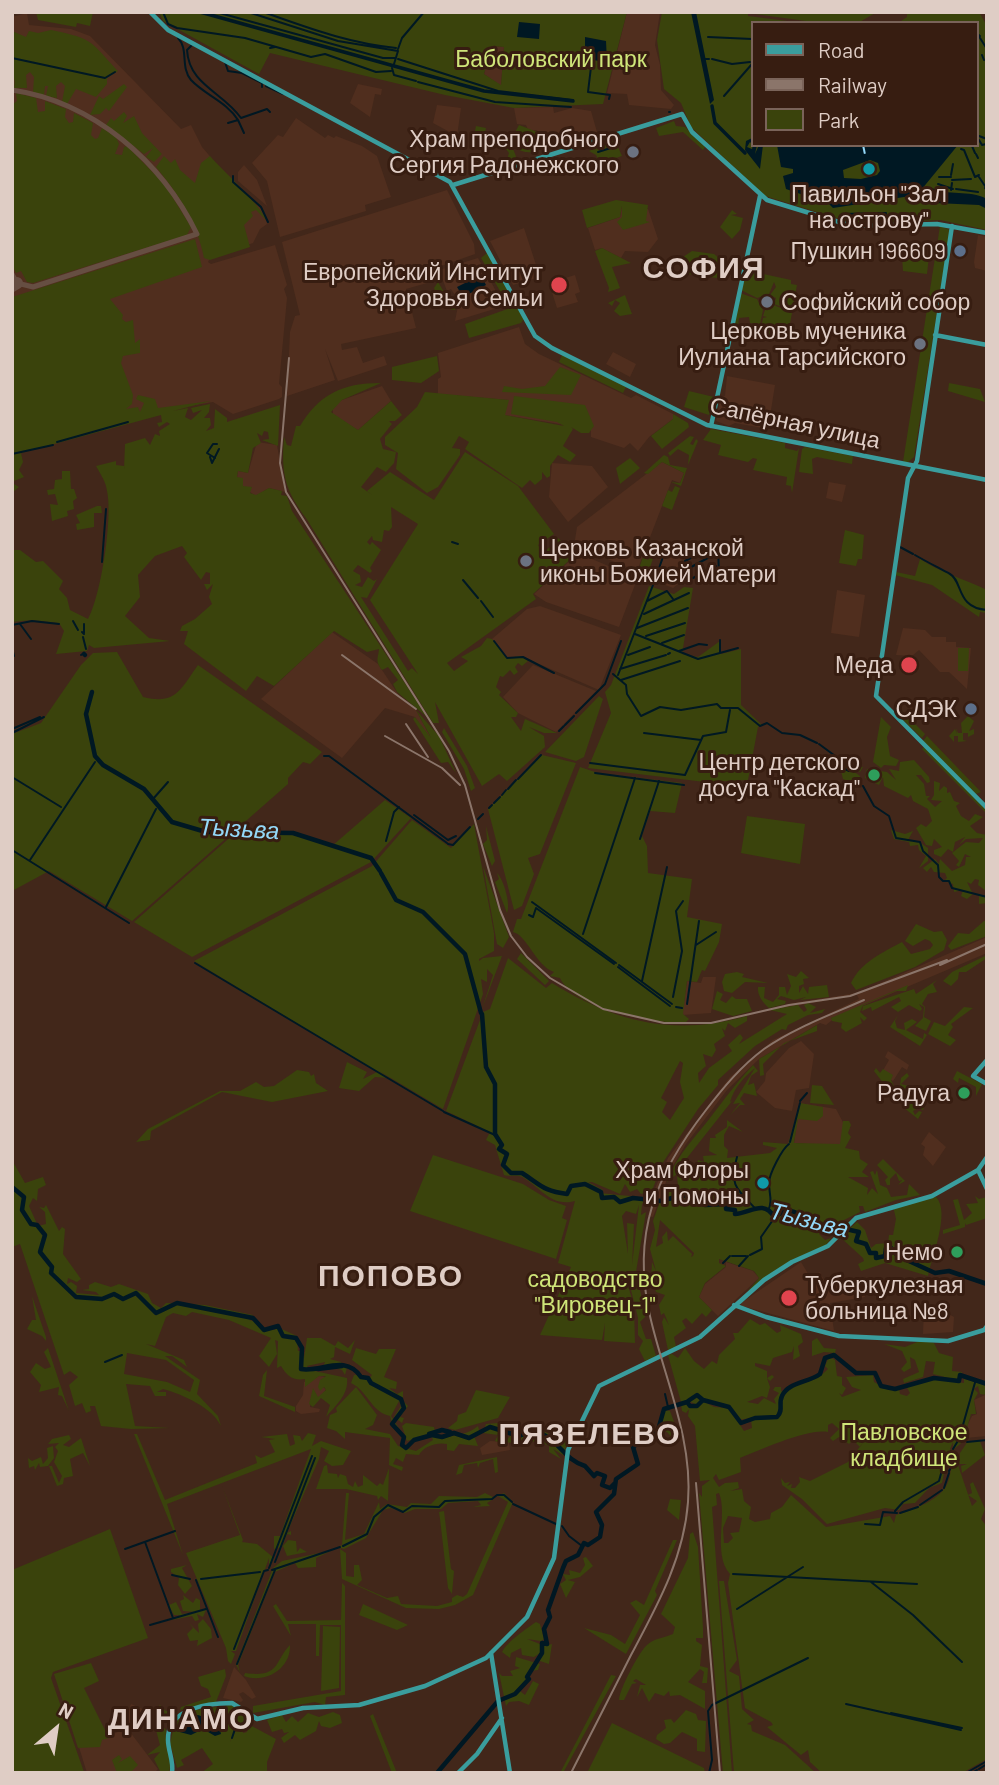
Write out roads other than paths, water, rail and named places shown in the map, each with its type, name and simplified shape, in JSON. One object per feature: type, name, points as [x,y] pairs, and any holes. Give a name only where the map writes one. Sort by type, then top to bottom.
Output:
[{"type":"main road","points":[[150,12],[169,30],[453,185],[682,114],[692,132],[760,196],[852,226],[937,224],[987,233]]},
{"type":"main road","name":"Сапёрная улица","points":[[453,185],[538,339],[711,426],[987,480]]},
{"type":"main road","points":[[711,426],[760,196]]},
{"type":"main road","points":[[952,226],[916,456],[907,485],[876,696],[987,808]]},
{"type":"main road","points":[[935,335],[987,345]]},
{"type":"main road","points":[[987,1060],[973,1076],[987,1084]]},
{"type":"main road","points":[[172,1773],[168,1734],[183,1713],[232,1703],[254,1718],[265,1718],[303,1708],[344,1707],[376,1702],[450,1675],[491,1653],[527,1617],[554,1558],[568,1451],[599,1386],[700,1337],[774,1273],[828,1246],[848,1224],[882,1208],[928,1198],[978,1170],[987,1157]]},
{"type":"main road","points":[[978,1170],[987,1189]]},
{"type":"main road","points":[[734,1305],[766,1317],[839,1336],[948,1341],[986,1329]]},
{"type":"main road","points":[[491,1653],[510,1773]]},
{"type":"main road","points":[[458,1773],[477,1754],[502,1718]]},
{"type":"water","points":[[691,12],[696,12],[714,100],[710,104]]},
{"type":"water","points":[[519,22],[540,24],[539,39],[517,37]]},
{"type":"water","points":[[585,37],[606,41],[607,62],[585,59]]},
{"type":"water","points":[[750,139],[747,147],[757,147],[755,154],[758,147],[763,147],[760,169],[745,150],[746,141]]},
{"type":"water","points":[[777,147],[956,147],[917,195],[833,208],[828,203],[839,199],[837,194],[818,200],[786,189],[783,176],[793,173],[793,169],[781,167]],"holes":[[[870,160],[878,163],[880,171],[877,175],[861,179],[844,178],[843,170]]]},
{"type":"water","points":[[930,187],[944,192],[980,196],[987,199],[987,209],[979,205],[936,203],[925,192]]},
{"type":"water","points":[[481,275],[486,285],[463,297],[457,287]]},
{"type":"water","points":[[198,1715],[218,1722],[221,1734],[215,1736],[203,1729],[191,1735],[176,1731],[177,1726],[186,1725],[190,1717]]},
{"type":"waterway","points":[[163,12],[168,24],[177,28],[245,38],[311,57],[325,54],[376,72],[391,71]]},
{"type":"waterway","points":[[200,12],[484,91],[573,101]]},
{"type":"waterway","points":[[216,12],[383,58],[396,58]]},
{"type":"waterway","points":[[248,12],[338,41],[398,51]]},
{"type":"waterway","points":[[263,12],[345,39],[396,48]]},
{"type":"waterway","points":[[398,49],[402,38],[424,12]]},
{"type":"waterway","points":[[708,37],[750,39]]},
{"type":"waterway","points":[[178,38],[183,47],[186,70],[191,80],[228,108],[238,120]]},
{"type":"waterway","points":[[980,38],[987,49]]},
{"type":"waterway","points":[[192,45],[187,50],[194,72],[241,118],[267,109],[270,112]]},
{"type":"waterway","points":[[270,48],[275,47]]},
{"type":"waterway","points":[[394,64],[398,51]]},
{"type":"waterway","points":[[982,55],[984,60]]},
{"type":"waterway","points":[[12,58],[105,78],[115,72]]},
{"type":"waterway","points":[[398,59],[498,91],[573,100]]},
{"type":"waterway","points":[[712,59],[732,64],[750,62]]},
{"type":"waterway","points":[[225,62],[228,71],[242,73],[262,83],[262,87]]},
{"type":"waterway","points":[[724,96],[750,66]]},
{"type":"waterway","points":[[591,67],[588,92],[610,95],[609,99]]},
{"type":"waterway","points":[[392,68],[394,75],[416,81]]},
{"type":"waterway","points":[[418,82],[495,102],[571,107]]},
{"type":"waterway","points":[[266,86],[283,94]]},
{"type":"waterway","points":[[712,106],[715,123],[745,153]]},
{"type":"waterway","points":[[228,123],[238,120],[244,133]]},
{"type":"waterway","points":[[979,136],[987,139]]},
{"type":"waterway","points":[[979,140],[982,145],[986,144]]},
{"type":"waterway","points":[[598,152],[617,146]]},
{"type":"waterway","points":[[972,147],[975,153]]},
{"type":"waterway","points":[[961,149],[964,150],[975,177],[979,175]]},
{"type":"waterway","points":[[976,154],[978,158]]},
{"type":"waterway","points":[[951,175],[953,164]]},
{"type":"waterway","points":[[233,176],[233,182],[261,207],[268,222]]},
{"type":"waterway","points":[[939,177],[951,177]]},
{"type":"waterway","points":[[979,177],[985,186]]},
{"type":"waterway","points":[[952,180],[971,179]]},
{"type":"waterway","points":[[951,190],[952,183]]},
{"type":"waterway","points":[[938,184],[953,189]]},
{"type":"waterway","points":[[956,189],[978,192]]},
{"type":"waterway","points":[[842,214],[886,213]]},
{"type":"waterway","points":[[842,215],[886,214]]},
{"type":"waterway","points":[[57,442],[128,422]]},
{"type":"waterway","points":[[215,458],[207,453],[213,444],[217,444]]},
{"type":"waterway","points":[[12,454],[53,445]]},
{"type":"waterway","points":[[210,457],[212,463],[219,449]]},
{"type":"waterway","points":[[102,562],[106,509]]},
{"type":"waterway","points":[[452,542],[458,544]]},
{"type":"waterway","points":[[654,582],[668,543]]},
{"type":"waterway","points":[[685,561],[717,544]]},
{"type":"waterway","points":[[718,547],[719,575]]},
{"type":"waterway","points":[[900,547],[913,554]]},
{"type":"waterway","points":[[684,571],[715,554]]},
{"type":"waterway","points":[[915,555],[954,577],[970,605],[987,610]]},
{"type":"waterway","points":[[693,578],[716,566]]},
{"type":"waterway","points":[[463,580],[478,598]]},
{"type":"waterway","points":[[618,675],[653,585]]},
{"type":"waterway","points":[[647,601],[667,591],[673,599]]},
{"type":"waterway","points":[[644,614],[689,593]]},
{"type":"waterway","points":[[481,601],[493,617]]},
{"type":"waterway","points":[[637,628],[688,608]]},
{"type":"waterway","points":[[12,625],[32,621],[59,624]]},
{"type":"waterway","name":"Тызьва","points":[[73,621],[78,630]]},
{"type":"waterway","points":[[646,636],[685,623]]},
{"type":"waterway","points":[[20,624],[31,639]]},
{"type":"waterway","points":[[84,624],[84,633]]},
{"type":"waterway","points":[[635,634],[698,659],[738,648]]},
{"type":"waterway","points":[[662,643],[684,635]]},
{"type":"waterway","name":"Тызьва","points":[[83,637],[86,649]]},
{"type":"waterway","points":[[720,640],[720,653]]},
{"type":"waterway","points":[[494,641],[507,658],[523,657],[554,673]]},
{"type":"waterway","points":[[576,713],[605,684],[621,641]]},
{"type":"waterway","points":[[679,651],[699,644],[707,645]]},
{"type":"waterway","points":[[628,655],[650,647]]},
{"type":"waterway","points":[[12,648],[14,656]]},
{"type":"waterway","points":[[620,669],[666,655]]},
{"type":"waterway","points":[[621,680],[680,661]]},
{"type":"waterway","points":[[613,674],[626,685],[627,694],[641,716],[660,707],[681,710],[717,704],[721,708],[738,708],[760,726],[767,723],[782,733],[800,735],[817,743]]},
{"type":"waterway","name":"Тызьва","points":[[92,692],[86,714],[95,756],[103,765],[144,789],[172,822],[206,832],[293,833],[371,858],[380,871]]},
{"type":"waterway","points":[[590,763],[685,775],[703,736],[726,732],[730,710]]},
{"type":"waterway","points":[[565,725],[574,716]]},
{"type":"waterway","points":[[12,729],[40,717]]},
{"type":"waterway","points":[[12,733],[44,717]]},
{"type":"waterway","points":[[559,731],[564,726]]},
{"type":"waterway","points":[[644,733],[701,740]]},
{"type":"waterway","points":[[819,744],[842,761],[843,768],[849,771]]},
{"type":"waterway","points":[[518,779],[541,755]]},
{"type":"waterway","points":[[324,756],[329,756],[447,843]]},
{"type":"waterway","points":[[30,860],[95,762]]},
{"type":"waterway","points":[[595,773],[684,785]]},
{"type":"waterway","points":[[12,777],[61,807]]},
{"type":"waterway","points":[[583,934],[635,778]]},
{"type":"waterway","points":[[508,789],[516,780]]},
{"type":"waterway","points":[[857,780],[860,785]]},
{"type":"waterway","points":[[640,839],[659,781]]},
{"type":"waterway","points":[[153,799],[168,782]]},
{"type":"waterway","points":[[863,786],[874,806],[889,816],[896,838],[920,842],[923,851],[938,865],[939,877],[943,881],[949,881],[952,888],[987,897]]},
{"type":"waterway","points":[[502,795],[506,790]]},
{"type":"waterway","points":[[494,803],[500,797]]},
{"type":"waterway","points":[[489,808],[492,805]]},
{"type":"waterway","points":[[386,841],[394,812],[399,807]]},
{"type":"waterway","points":[[106,907],[156,809]]},
{"type":"waterway","points":[[478,819],[483,814]]},
{"type":"waterway","points":[[414,815],[448,840],[456,836]]},
{"type":"waterway","points":[[448,844],[453,845],[470,827]]},
{"type":"waterway","points":[[12,850],[129,923]]},
{"type":"waterway","points":[[642,981],[667,867]]},
{"type":"waterway","name":"Тызьва","points":[[381,873],[396,900],[423,912],[465,954],[481,1013]]},
{"type":"waterway","points":[[673,997],[682,951],[676,911],[683,901]]},
{"type":"waterway","points":[[532,902],[616,963]]},
{"type":"waterway","points":[[529,915],[533,917],[536,908],[614,964]]},
{"type":"waterway","points":[[687,1004],[699,921]]},
{"type":"waterway","points":[[696,945],[716,932]]},
{"type":"waterway","points":[[195,963],[443,1111]]},
{"type":"waterway","points":[[619,965],[672,1004]]},
{"type":"waterway","points":[[618,967],[670,1006]]},
{"type":"waterway","points":[[676,1007],[682,1008]]},
{"type":"waterway","name":"Тызьва","points":[[482,1014],[486,1067],[495,1084],[495,1134],[502,1145],[499,1149],[507,1154],[503,1165],[511,1173],[522,1173],[547,1189],[559,1193],[567,1194],[571,1186],[585,1184],[601,1192],[602,1198],[614,1197],[620,1202],[633,1198],[661,1201],[683,1195],[705,1205],[726,1204],[726,1209],[735,1210],[735,1214],[761,1208],[774,1217],[793,1211],[819,1227],[828,1225],[831,1229],[837,1227],[859,1232],[856,1241],[866,1244],[870,1253],[876,1253],[876,1258],[885,1256],[886,1248],[891,1248],[898,1256],[935,1273],[949,1271],[987,1284]]},
{"type":"waterway","points":[[800,1101],[807,1093]]},
{"type":"waterway","points":[[790,1142],[800,1103]]},
{"type":"waterway","points":[[444,1112],[495,1135]]},
{"type":"waterway","points":[[768,1211],[771,1174],[789,1144]]},
{"type":"waterway","points":[[737,1157],[734,1174],[736,1186],[755,1208]]},
{"type":"waterway","points":[[12,1187],[24,1197],[22,1210],[31,1224],[37,1225],[45,1235],[40,1252],[52,1267],[51,1273],[76,1297],[102,1299],[114,1294],[123,1299],[136,1293],[156,1313],[177,1303],[253,1318],[264,1330],[278,1326],[283,1336],[296,1338],[302,1348],[301,1369],[348,1366],[361,1377],[368,1378],[371,1383],[401,1399],[404,1408],[392,1424],[404,1437],[402,1445],[406,1448],[414,1440],[432,1435],[442,1437],[454,1433],[469,1438],[490,1427],[519,1436],[530,1432],[539,1433],[585,1466],[594,1476],[597,1473],[605,1476],[602,1485],[610,1488],[615,1483]]},
{"type":"waterway","points":[[750,1255],[762,1249],[761,1237],[775,1217]]},
{"type":"waterway","points":[[723,1263],[730,1256]]},
{"type":"waterway","points":[[732,1256],[746,1256]]},
{"type":"waterway","points":[[739,1266],[748,1256]]},
{"type":"waterway","points":[[105,1362],[122,1355]]},
{"type":"waterway","points":[[437,1773],[498,1701],[515,1694],[529,1679],[527,1677],[542,1653],[542,1643],[547,1644],[544,1629],[550,1617],[548,1610],[566,1561],[578,1555],[584,1543],[588,1545],[600,1537],[602,1525],[596,1512],[614,1494],[616,1479],[638,1464],[633,1447],[658,1430],[664,1409],[687,1402],[690,1406],[697,1406],[703,1400],[729,1407],[741,1423],[755,1418],[777,1417],[785,1391],[820,1374],[825,1358],[834,1355],[856,1373],[875,1373],[881,1386],[895,1389],[934,1378],[959,1381],[960,1375],[987,1384]]},
{"type":"waterway","points":[[318,1369],[342,1366]]},
{"type":"waterway","points":[[953,1449],[959,1439],[976,1379]]},
{"type":"waterway","points":[[665,1394],[668,1407]]},
{"type":"waterway","points":[[688,1401],[697,1395],[703,1400]]},
{"type":"waterway","points":[[429,1434],[442,1430],[450,1432]]},
{"type":"waterway","points":[[967,1442],[987,1440]]},
{"type":"waterway","points":[[895,1511],[903,1502],[939,1481],[945,1459],[951,1451]]},
{"type":"waterway","points":[[949,1471],[957,1454]]},
{"type":"waterway","points":[[269,1568],[312,1456]]},
{"type":"waterway","points":[[275,1562],[315,1458]]},
{"type":"waterway","points":[[944,1488],[949,1473]]},
{"type":"waterway","points":[[920,1505],[942,1490]]},
{"type":"waterway","points":[[343,1546],[367,1534],[374,1517],[388,1505],[403,1512],[412,1506],[439,1507],[445,1501],[492,1499],[497,1495],[504,1495],[512,1502]]},
{"type":"waterway","points":[[513,1504],[556,1524]]},
{"type":"waterway","points":[[900,1513],[918,1507]]},
{"type":"waterway","points":[[865,1524],[880,1525],[883,1512],[897,1513]]},
{"type":"waterway","points":[[562,1526],[569,1536],[582,1546]]},
{"type":"waterway","points":[[125,1549],[175,1531]]},
{"type":"waterway","points":[[145,1542],[173,1618]]},
{"type":"waterway","points":[[272,1570],[340,1547]]},
{"type":"waterway","points":[[737,1609],[803,1567]]},
{"type":"waterway","points":[[234,1649],[264,1571],[268,1570]]},
{"type":"waterway","points":[[237,1664],[275,1570]]},
{"type":"waterway","points":[[201,1579],[260,1572]]},
{"type":"waterway","points":[[733,1574],[917,1584]]},
{"type":"waterway","points":[[172,1575],[190,1579]]},
{"type":"waterway","points":[[196,1580],[218,1637]]},
{"type":"waterway","points":[[871,1582],[913,1615],[962,1662]]},
{"type":"waterway","points":[[150,1625],[206,1609]]},
{"type":"waterway","points":[[709,1773],[712,1760],[708,1711],[712,1705],[808,1658]]},
{"type":"waterway","points":[[846,1704],[961,1730]]},
{"type":"waterway","points":[[891,1713],[962,1728]]},
{"type":"waterway","points":[[232,1738],[235,1729]]},
{"type":"waterway","points":[[966,1773],[987,1761]]},
{"type":"waterway","points":[[979,1769],[987,1764]]},
{"type":"waterway","points":[[972,1773],[977,1770]]},
{"type":"railway","points":[[289,358],[280,463],[286,492],[449,751],[465,785],[500,910],[511,936],[527,957],[550,978],[603,1009],[664,1023],[711,1023],[789,1005],[850,996],[947,960]]},
{"type":"railway","points":[[342,655],[416,709]]},
{"type":"railway","points":[[406,724],[428,757]]},
{"type":"railway","points":[[385,736],[442,768],[460,785]]},
{"type":"railway","points":[[940,965],[987,944]]},
{"type":"railway","points":[[571,1773],[668,1581],[685,1523],[688,1478],[682,1431],[650,1316],[645,1286],[646,1232],[661,1182],[688,1134],[719,1094],[748,1063],[787,1035],[864,1000]]},
{"type":"railway","points":[[696,1483],[720,1773]]},
{"type":"place","name":"Храм преподобного Сергия Радонежского","points":[[633,152]]},
{"type":"place","name":"Павильон \"Зал на острову\"","points":[[869,169]]},
{"type":"place","name":"Пушкин 196609","points":[[960,251]]},
{"type":"place","name":"Европейский Институт Здоровья Семьи","points":[[559,285]]},
{"type":"place","name":"Софийский собор","points":[[767,302]]},
{"type":"place","name":"Церковь мученика Иулиана Тарсийского","points":[[920,344]]},
{"type":"place","name":"Церковь Казанской иконы Божией Матери","points":[[526,561]]},
{"type":"place","name":"Меда","points":[[909,665]]},
{"type":"place","name":"СДЭК","points":[[971,709]]},
{"type":"place","name":"Центр детского досуга \"Каскад\"","points":[[874,775]]},
{"type":"place","name":"Радуга","points":[[964,1093]]},
{"type":"place","name":"Храм Флоры и Помоны","points":[[763,1183]]},
{"type":"place","name":"Немо","points":[[957,1252]]},
{"type":"place","name":"Туберкулезная больница №8","points":[[789,1298]]},
{"type":"district","name":"СОФИЯ","points":[[704,268]]},
{"type":"district","name":"ПОПОВО","points":[[391,1276]]},
{"type":"district","name":"ПЯЗЕЛЕВО","points":[[590,1434]]},
{"type":"district","name":"ДИНАМО","points":[[181,1719]]},
{"type":"park label","name":"Баболовский парк","points":[[551,59]]},
{"type":"park label","name":"садоводство \"Вировец-1\"","points":[[595,1292]]},
{"type":"park label","name":"Павловское кладбище","points":[[904,1445]]}]
